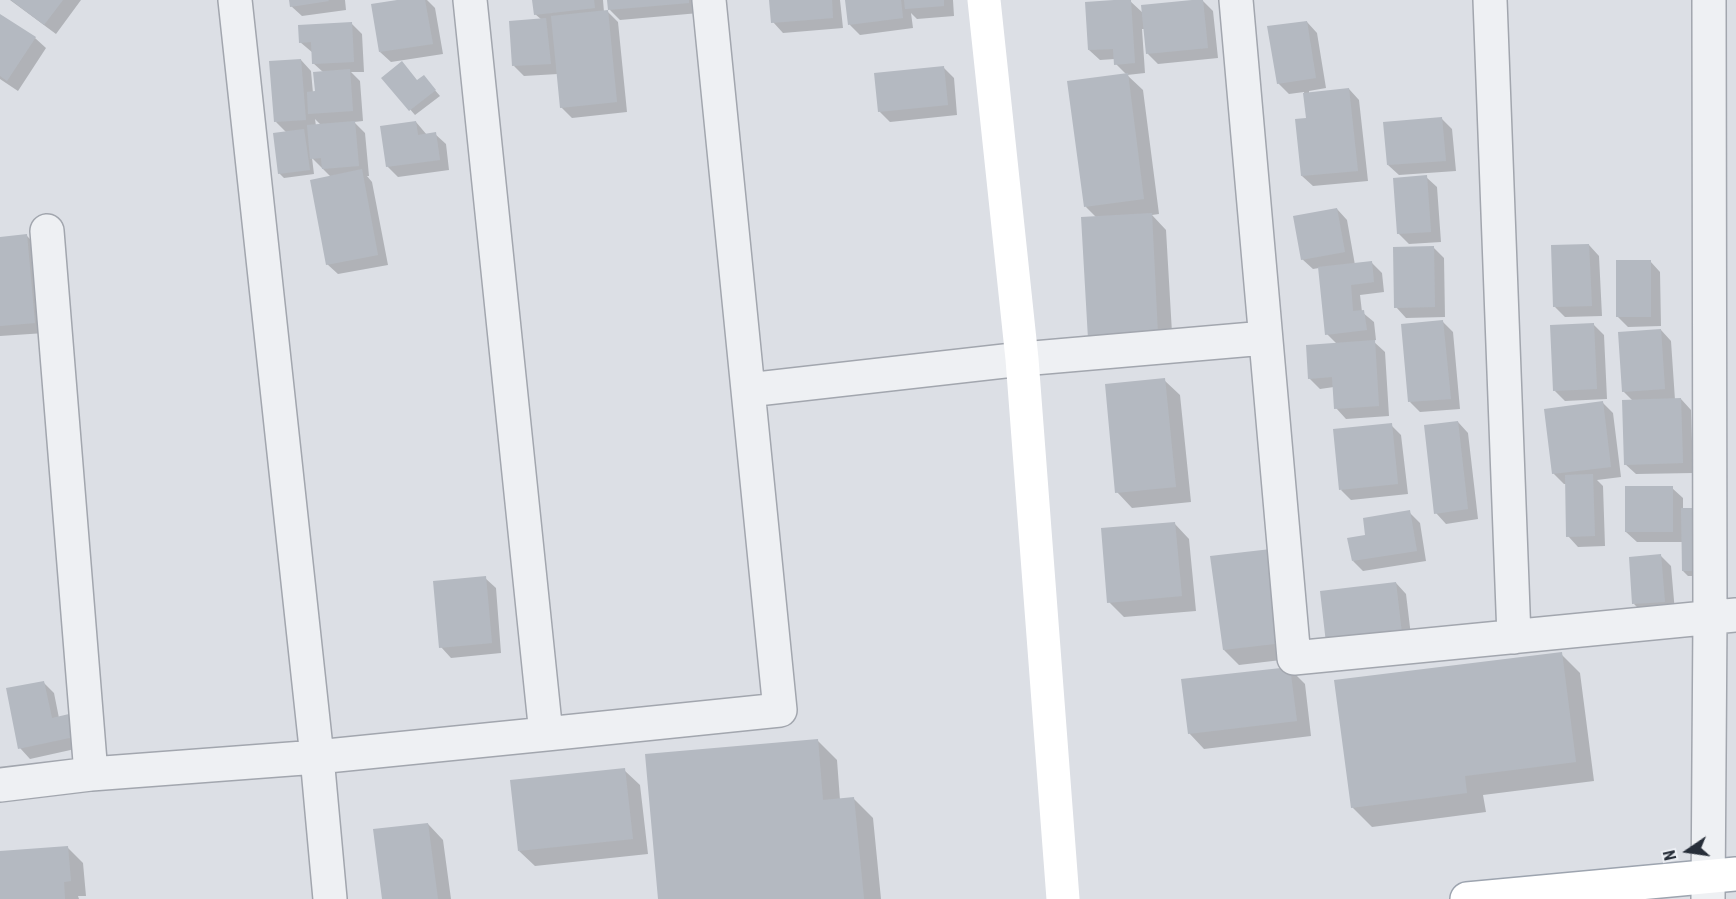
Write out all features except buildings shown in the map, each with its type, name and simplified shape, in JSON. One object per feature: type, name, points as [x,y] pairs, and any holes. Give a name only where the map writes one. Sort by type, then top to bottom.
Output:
[{"type":"street","points":[[235,0],[330,899]]},
{"type":"street","points":[[470,0],[546,734]]},
{"type":"street","points":[[0,785],[91,774],[316,757],[780,710],[708,0]]},
{"type":"street","points":[[984,0],[1022,359],[1063,899]]},
{"type":"street","points":[[1236,0],[1294,658],[1723,616]]},
{"type":"street","points":[[1491,0],[1514,637]]},
{"type":"street","points":[[1467,899],[1718,883],[1723,616],[1709,0]]},
{"type":"street","points":[[47,231],[91,774]]},
{"type":"street","points":[[748,390],[1022,359],[1265,338]]}]
